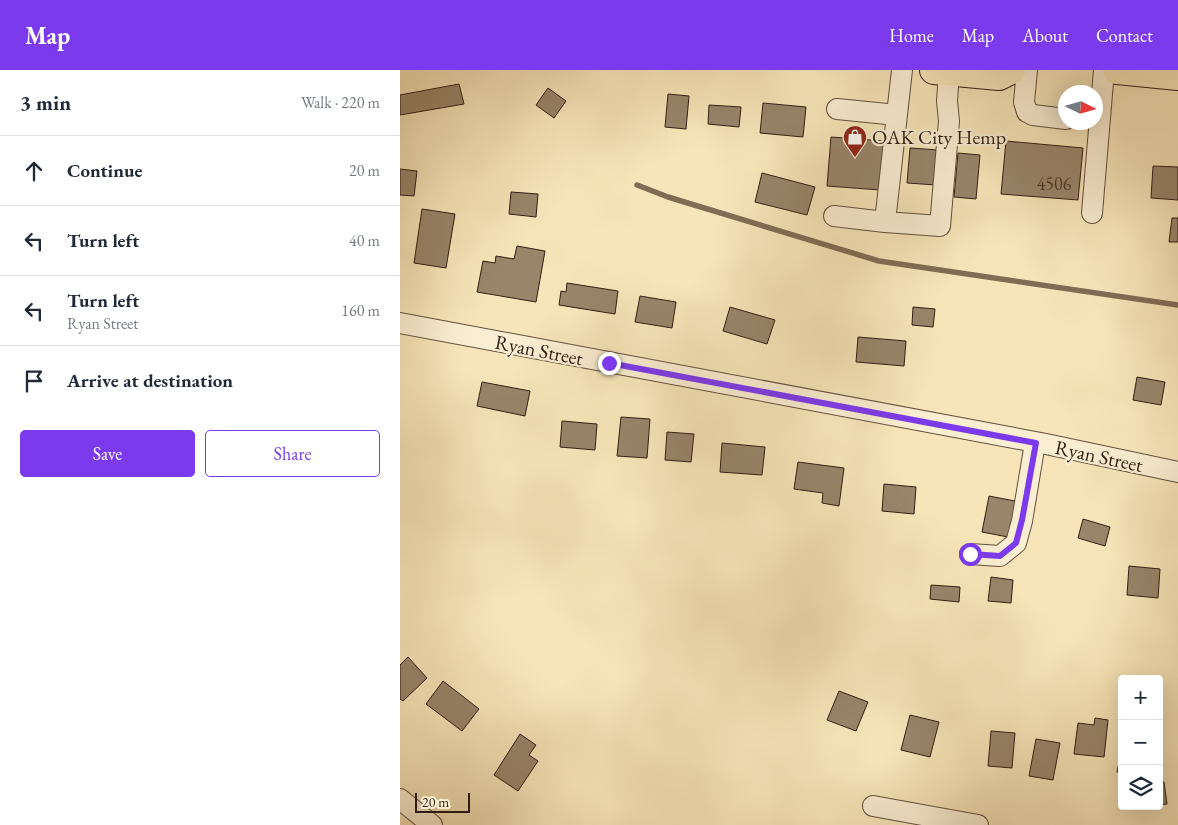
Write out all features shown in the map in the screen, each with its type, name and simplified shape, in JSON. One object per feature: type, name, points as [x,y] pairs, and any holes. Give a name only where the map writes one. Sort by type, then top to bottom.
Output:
[{"type":"highway","points":[[942,71],[999,76],[1011,70]]},
{"type":"highway","points":[[1132,71],[1178,76]]},
{"type":"street","points":[[885,222],[902,70]]},
{"type":"street","points":[[1027,70],[1024,102],[1027,112],[1033,115],[1058,118]]},
{"type":"street","points":[[1102,85],[1104,70]]},
{"type":"street","points":[[834,216],[940,226],[949,121],[942,71]]},
{"type":"street","points":[[837,108],[897,115]]},
{"type":"street","points":[[1092,214],[1097,130]]},
{"type":"street","name":"Ryan Street","points":[[400,323],[1036,443],[1178,472]]},
{"type":"street","points":[[970,554],[1000,556],[1016,543],[1036,443]]},
{"type":"street","points":[[400,799],[432,825]]},
{"type":"street","points":[[874,806],[978,825]]},
{"type":"building","points":[[459,84],[464,104],[400,115],[400,95]]},
{"type":"building","points":[[548,88],[566,101],[554,118],[536,105]]},
{"type":"building","points":[[668,94],[689,96],[686,129],[665,127]]},
{"type":"building","points":[[763,103],[806,107],[803,137],[760,133]]},
{"type":"building","points":[[709,105],[741,107],[739,127],[708,124]]},
{"type":"building","points":[[831,137],[884,141],[880,190],[827,186]]},
{"type":"building","points":[[1006,141],[1083,148],[1078,200],[1001,194]]},
{"type":"building","points":[[910,148],[939,150],[936,185],[907,183]]},
{"type":"building","points":[[958,153],[980,155],[976,199],[954,197]]},
{"type":"building","points":[[1153,166],[1178,167],[1178,200],[1151,198]]},
{"type":"building","points":[[400,169],[417,171],[414,196],[400,195]]},
{"type":"building","points":[[762,173],[815,187],[807,215],[755,202]]},
{"type":"building","points":[[511,192],[538,194],[536,217],[509,214]]},
{"type":"building","points":[[422,209],[455,214],[446,268],[414,263]]},
{"type":"building","points":[[1172,218],[1178,218],[1178,242],[1169,242]]},
{"type":"building","points":[[517,246],[545,251],[536,302],[477,292],[483,261],[495,263],[496,256],[514,259]]},
{"type":"building","points":[[567,283],[618,291],[615,314],[559,305],[561,291],[566,292]]},
{"type":"building","points":[[640,296],[676,302],[672,328],[635,322]]},
{"type":"building","points":[[730,307],[775,320],[767,344],[723,331]]},
{"type":"building","points":[[913,307],[935,309],[933,327],[912,325]]},
{"type":"building","points":[[858,337],[906,341],[904,366],[856,362]]},
{"type":"building","points":[[1137,377],[1165,382],[1161,405],[1133,400]]},
{"type":"building","points":[[482,382],[530,391],[525,416],[477,406]]},
{"type":"building","points":[[621,417],[650,419],[647,458],[617,456]]},
{"type":"building","points":[[562,421],[597,424],[595,450],[560,447]]},
{"type":"building","points":[[667,432],[694,434],[691,462],[665,460]]},
{"type":"building","points":[[722,443],[765,447],[762,475],[720,472]]},
{"type":"building","points":[[798,462],[844,468],[839,506],[822,503],[823,493],[794,489]]},
{"type":"building","points":[[884,484],[916,487],[914,514],[882,511]]},
{"type":"building","points":[[989,496],[1020,502],[1013,538],[982,532]]},
{"type":"building","points":[[1083,519],[1110,527],[1105,546],[1078,538]]},
{"type":"building","points":[[1129,566],[1160,569],[1158,598],[1127,595]]},
{"type":"building","points":[[991,577],[1013,580],[1011,603],[988,601]]},
{"type":"building","points":[[931,585],[960,587],[959,602],[930,599]]},
{"type":"building","points":[[408,657],[427,678],[403,701],[400,699],[400,665]]},
{"type":"building","points":[[443,681],[479,709],[462,731],[426,704]]},
{"type":"building","points":[[839,691],[868,702],[856,731],[827,720]]},
{"type":"building","points":[[910,715],[939,722],[930,757],[901,750]]},
{"type":"building","points":[[1095,718],[1108,720],[1104,757],[1074,754],[1078,723],[1094,725]]},
{"type":"building","points":[[991,731],[1015,733],[1012,768],[988,766]]},
{"type":"building","points":[[520,734],[536,745],[529,755],[538,761],[518,791],[494,775]]},
{"type":"building","points":[[1036,739],[1060,743],[1053,780],[1029,776]]},
{"type":"building","points":[[1163,782],[1164,782],[1167,804],[1163,804]]},
{"type":"waterway","points":[[637,185],[668,197],[879,261],[1178,305]]},
{"type":"place","name":"OAK City Hemp","points":[[855,158]]},
{"type":"route","points":[[609,363],[1036,443],[1016,543],[1000,556],[970,554]]}]
